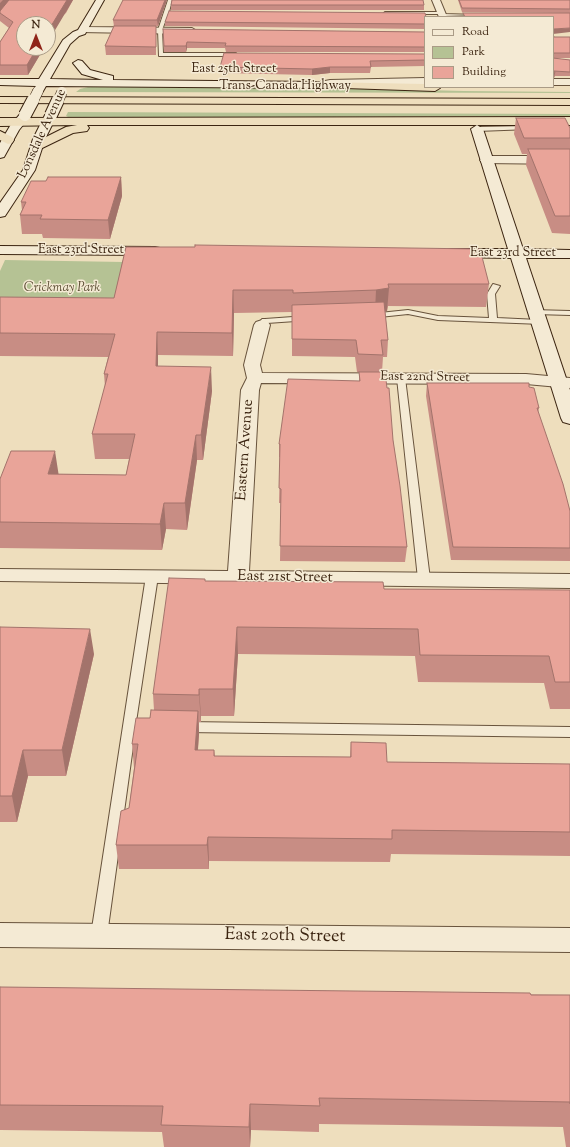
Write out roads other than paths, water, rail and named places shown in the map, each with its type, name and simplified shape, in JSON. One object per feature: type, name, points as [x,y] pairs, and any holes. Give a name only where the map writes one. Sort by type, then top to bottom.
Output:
[{"type":"highway","points":[[319,84],[424,87]]},
{"type":"highway","points":[[554,87],[570,91]]},
{"type":"highway","name":"Trans-Canada Highway","points":[[0,100],[570,102]]},
{"type":"highway","name":"Trans-Canada Highway","points":[[0,109],[570,110]]},
{"type":"highway","points":[[0,122],[22,119],[123,123],[570,121]]},
{"type":"highway","points":[[439,121],[477,129],[512,121]]},
{"type":"highway","points":[[36,147],[70,130],[123,123]]},
{"type":"street","name":"Lonsdale Avenue","points":[[0,154],[4,138],[22,119],[66,42],[76,34],[83,31],[100,0]]},
{"type":"street","points":[[436,0],[442,15]]},
{"type":"street","points":[[83,31],[200,31]]},
{"type":"street","points":[[83,31],[88,36],[85,43]]},
{"type":"street","name":"Lonsdale Avenue","points":[[0,213],[29,170],[36,147],[79,60],[86,72],[99,77],[184,84]]},
{"type":"street","name":"East 25th Street","points":[[0,82],[40,87],[65,88],[184,84],[424,82]]},
{"type":"street","points":[[554,85],[570,82]]},
{"type":"street","points":[[477,129],[537,317],[564,382],[570,418]]},
{"type":"street","points":[[486,160],[570,160]]},
{"type":"street","name":"East 23rd Street","points":[[0,250],[170,251]]},
{"type":"street","name":"East 23rd Street","points":[[435,253],[570,254]]},
{"type":"street","name":"Eastern Avenue","points":[[238,577],[250,390],[255,378],[252,365],[262,325]]},
{"type":"street","name":"East 22nd Street","points":[[255,378],[526,379],[564,382]]},
{"type":"street","name":"East 21st Street","points":[[0,575],[570,581]]},
{"type":"street","name":"East 20th Street","points":[[0,935],[570,940]]},
{"type":"lane","points":[[170,0],[160,30],[160,57],[238,55]]},
{"type":"lane","points":[[166,13],[189,13]]},
{"type":"lane","points":[[378,13],[487,15]]},
{"type":"lane","points":[[477,129],[537,128]]},
{"type":"lane","points":[[493,320],[491,294],[496,286]]},
{"type":"lane","points":[[360,316],[408,312],[438,318],[493,320],[570,313]]},
{"type":"lane","points":[[262,325],[265,321],[317,318]]},
{"type":"lane","points":[[401,378],[424,579]]},
{"type":"lane","points":[[99,935],[152,576]]},
{"type":"lane","points":[[129,727],[160,727]]},
{"type":"lane","points":[[175,727],[570,732]]},
{"type":"park label","name":"Crickmay Park","points":[[62,289]]}]
